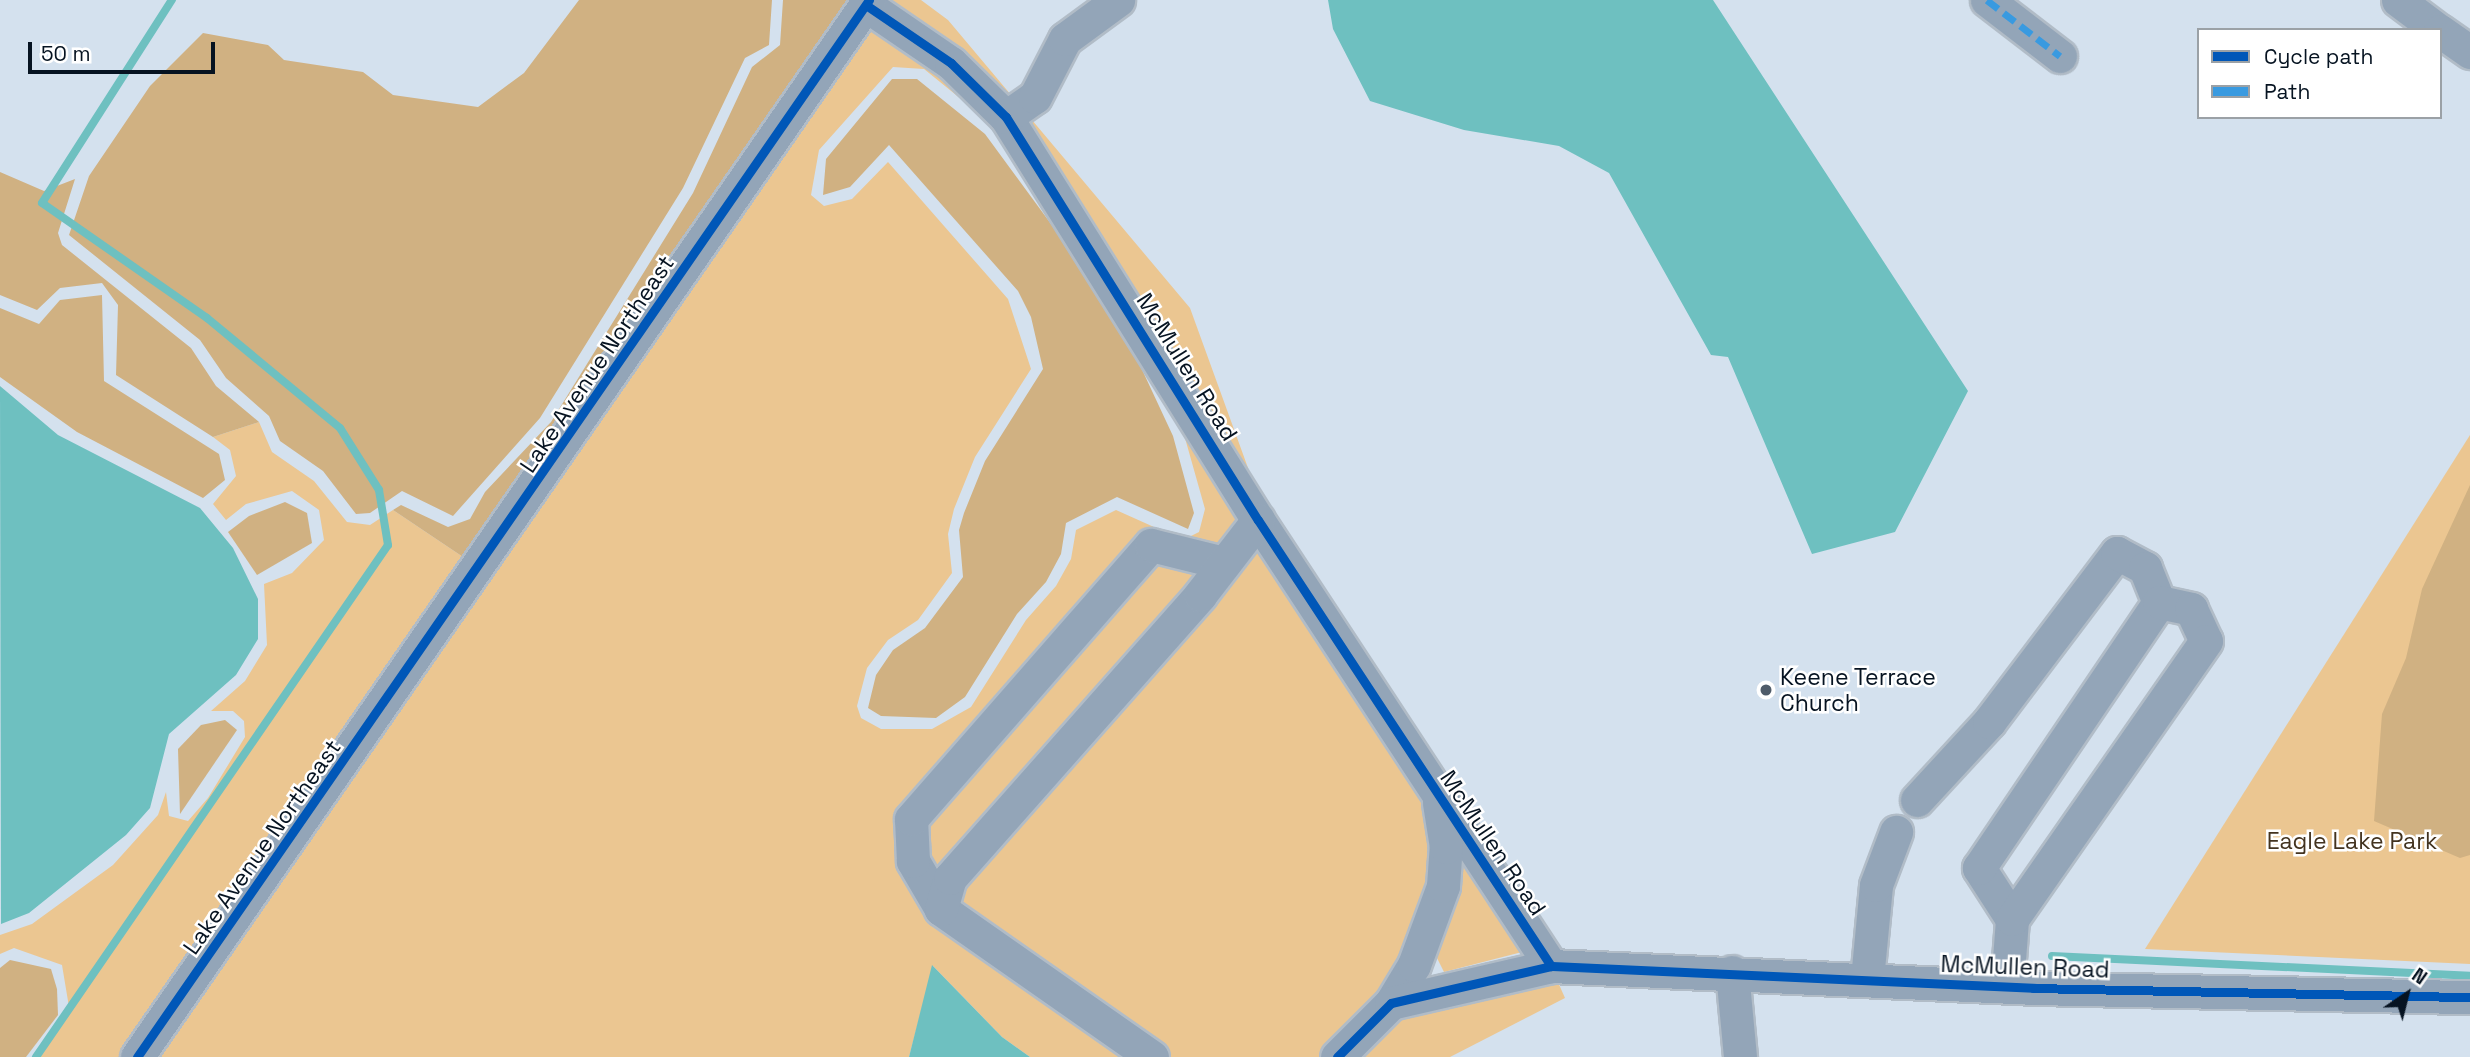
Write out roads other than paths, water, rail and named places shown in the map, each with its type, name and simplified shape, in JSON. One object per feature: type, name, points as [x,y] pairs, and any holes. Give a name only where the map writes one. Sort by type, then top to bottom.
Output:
[{"type":"street","points":[[1987,0],[2060,56]]},
{"type":"street","points":[[2398,0],[2437,28]]},
{"type":"street","name":"McMullen Road","points":[[867,2],[951,63],[1006,117],[1258,520],[1551,966],[2007,986],[2470,997]]},
{"type":"street","name":"Lake Avenue Northeast","points":[[137,1057],[867,2]]},
{"type":"street","points":[[1006,117],[1035,97],[1065,39],[1112,2]]},
{"type":"street","points":[[2442,31],[2457,42]]},
{"type":"street","points":[[941,909],[950,878],[1224,564],[1258,520]]},
{"type":"street","points":[[1152,1057],[941,909],[913,861],[911,819],[1151,545],[1224,564]]},
{"type":"street","points":[[1917,800],[1989,722],[2117,553],[2145,568],[2159,602]]},
{"type":"street","points":[[2012,919],[1979,867],[2159,602]]},
{"type":"street","points":[[2007,986],[2012,919],[2206,641],[2191,609],[2159,602]]},
{"type":"street","points":[[1337,1057],[1391,1003],[1423,944],[1443,886],[1446,847],[1437,794]]},
{"type":"street","points":[[1867,979],[1876,885],[1896,832]]},
{"type":"street","points":[[1391,1003],[1551,966]]},
{"type":"street","points":[[1732,972],[1740,1057]]},
{"type":"waterway","points":[[36,1057],[388,545],[379,490],[340,428],[207,318],[42,203],[172,0]]},
{"type":"waterway","points":[[2052,956],[2470,976]]},
{"type":"place","name":"Keene Terrace Church","points":[[1766,690]]},
{"type":"park label","name":"Eagle Lake Park","points":[[2352,841]]}]
